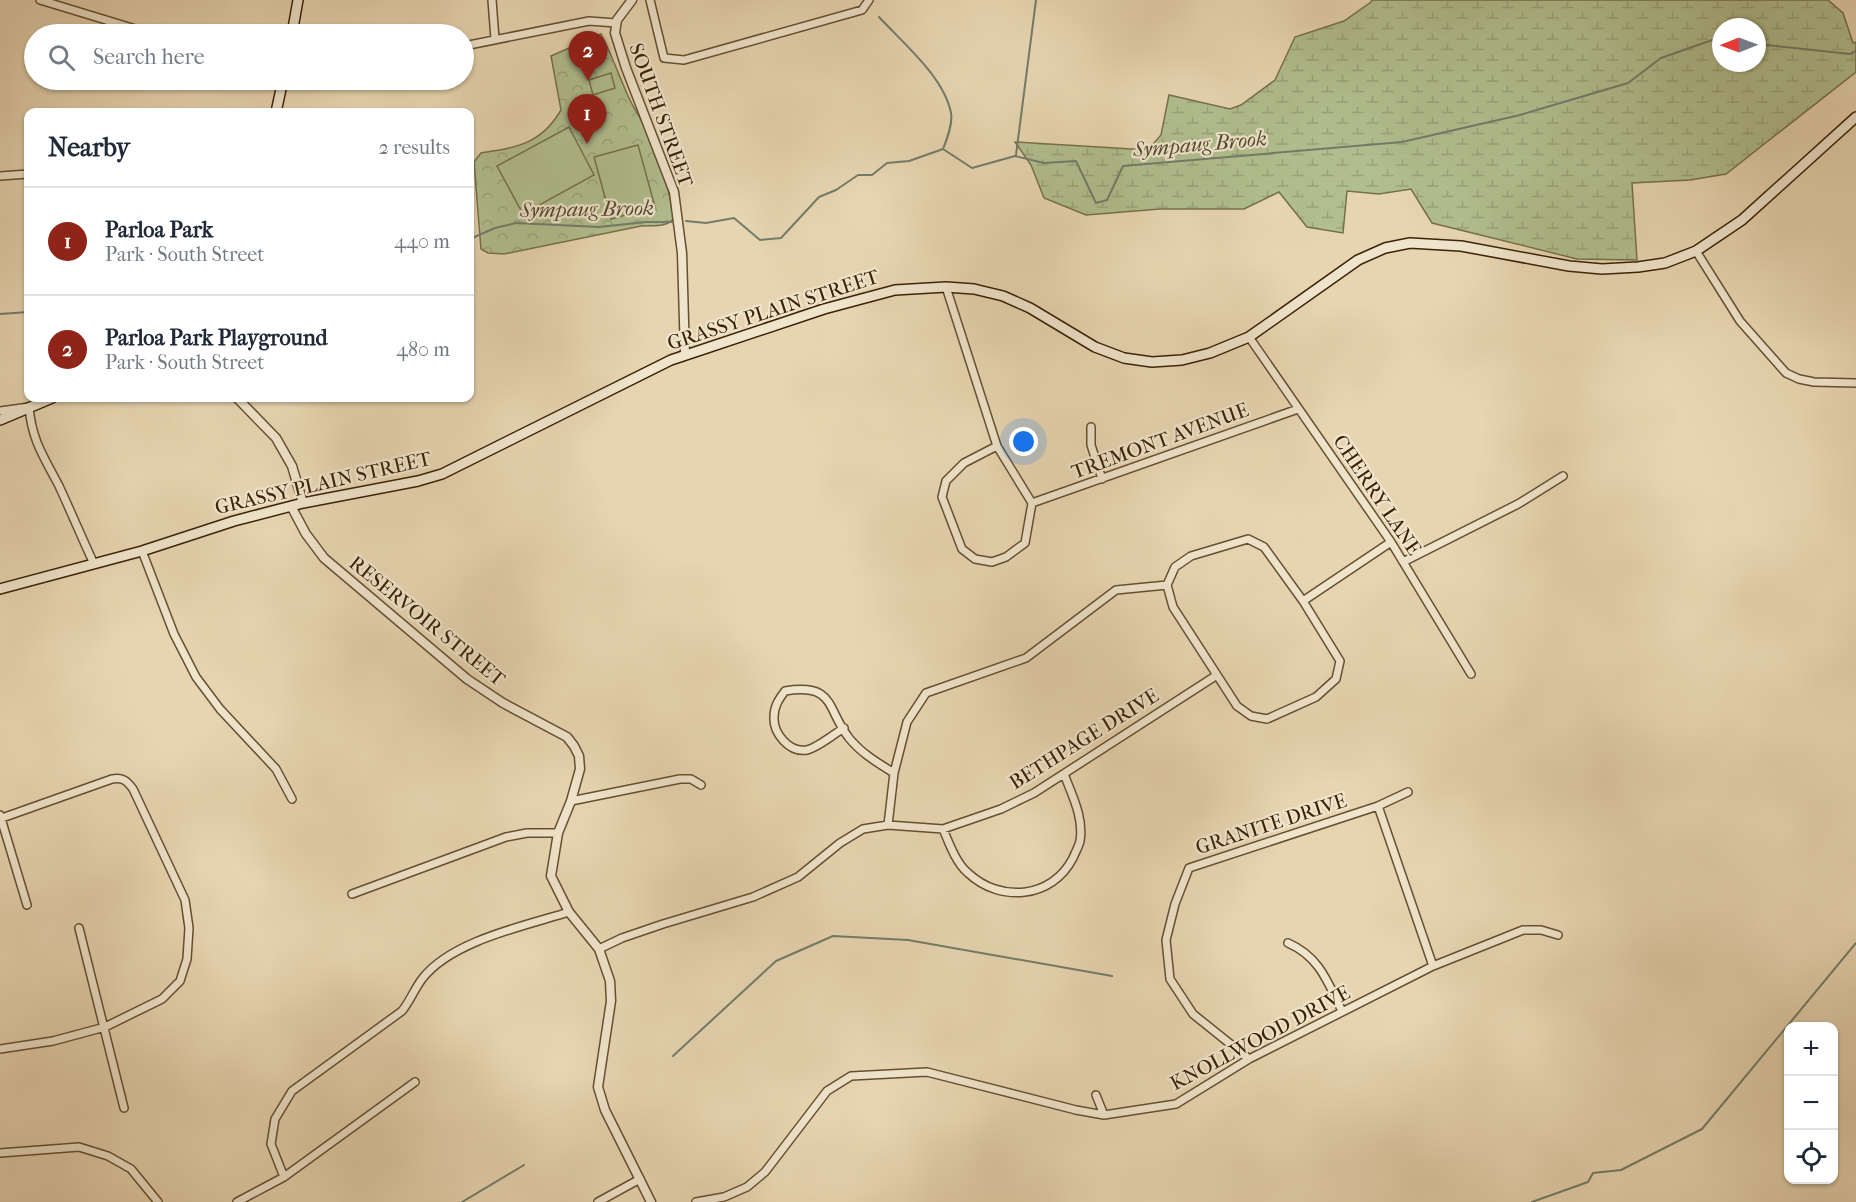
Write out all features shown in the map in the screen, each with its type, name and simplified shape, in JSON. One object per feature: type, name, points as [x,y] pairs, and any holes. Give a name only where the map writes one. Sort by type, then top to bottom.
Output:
[{"type":"main road","points":[[294,24],[298,0]]},
{"type":"main road","points":[[277,108],[281,90]]},
{"type":"main road","name":"GRASSY PLAIN STREET","points":[[0,589],[142,551],[234,520],[442,474],[685,355],[861,297],[895,290],[946,287],[974,289],[1003,296],[1030,308],[1095,347],[1124,358],[1152,362],[1182,360],[1210,353],[1249,337],[1358,260],[1385,248],[1410,243],[1461,246],[1569,266],[1602,269],[1665,263],[1696,251],[1742,220],[1856,117]]},
{"type":"main road","points":[[0,420],[42,402]]},
{"type":"street","points":[[492,0],[495,39]]},
{"type":"street","name":"SOUTH STREET","points":[[632,0],[620,15],[615,33],[623,60],[674,192],[682,253],[685,355]]},
{"type":"street","points":[[650,0],[664,58],[684,60],[860,11],[866,1]]},
{"type":"street","points":[[45,1],[120,24]]},
{"type":"street","points":[[474,44],[589,21],[616,23]]},
{"type":"street","points":[[0,176],[24,174]]},
{"type":"street","points":[[1696,251],[1740,321],[1786,373],[1814,382],[1856,383]]},
{"type":"street","points":[[946,287],[997,446],[1032,503],[1025,543],[1006,557],[992,562],[975,559],[962,549],[942,498],[946,481],[964,463],[997,446]]},
{"type":"street","name":"CHERRY LANE","points":[[1249,337],[1391,542],[1471,674]]},
{"type":"street","points":[[241,402],[276,438],[292,466],[303,503]]},
{"type":"street","points":[[0,411],[29,407],[30,424],[35,442],[58,485],[94,564]]},
{"type":"street","name":"TREMONT AVENUE","points":[[1032,503],[1298,409]]},
{"type":"street","points":[[1091,427],[1091,445],[1102,478]]},
{"type":"street","points":[[1403,561],[1518,504],[1563,476]]},
{"type":"street","name":"RESERVOIR STREET","points":[[291,506],[306,534],[324,558],[415,636],[476,685],[503,703],[567,737],[574,746],[579,756],[580,769],[571,801],[558,832],[551,876],[569,912],[598,949],[610,981],[611,1001],[598,1087],[605,1110],[651,1202]]},
{"type":"street","points":[[1248,539],[1264,547],[1302,601],[1340,661],[1336,679],[1316,697],[1267,719],[1251,716],[1237,706],[1173,607],[1167,585],[1175,567],[1191,556],[1248,539]]},
{"type":"street","points":[[1302,601],[1391,542]]},
{"type":"street","points":[[142,551],[174,634],[196,677],[220,709],[276,769],[292,799]]},
{"type":"street","points":[[888,825],[894,772],[907,722],[926,693],[1026,658],[1116,590],[1167,585]]},
{"type":"street","name":"BETHPAGE DRIVE","points":[[598,949],[663,924],[753,897],[798,877],[840,843],[863,829],[888,825],[943,829],[1001,809],[1035,793],[1217,675]]},
{"type":"street","points":[[843,728],[808,750],[798,750],[780,736],[774,717],[777,702],[785,691],[801,689],[827,697],[849,738],[872,760],[894,772]]},
{"type":"street","points":[[943,829],[967,872],[993,890],[1016,894],[1039,890],[1066,870],[1080,841],[1079,818],[1064,774]]},
{"type":"street","points":[[0,1049],[53,1041],[105,1027],[162,999],[180,981],[187,960],[189,928],[185,900],[133,789],[127,781],[120,778],[1,816],[27,905]]},
{"type":"street","points":[[571,801],[680,779],[691,779],[701,785]]},
{"type":"street","name":"GRANITE DRIVE","points":[[1249,1059],[1193,1014],[1170,979],[1166,939],[1174,904],[1189,868],[1378,806],[1408,792]]},
{"type":"street","points":[[1378,806],[1433,966]]},
{"type":"street","points":[[352,894],[506,837],[527,833],[558,832]]},
{"type":"street","points":[[284,1177],[272,1144],[275,1119],[292,1090],[402,1011],[422,980],[440,962],[463,946],[569,912]]},
{"type":"street","points":[[79,928],[124,1108]]},
{"type":"street","name":"KNOLLWOOD DRIVE","points":[[696,1202],[724,1197],[747,1187],[765,1172],[826,1091],[851,1076],[927,1072],[1104,1115],[1176,1104],[1249,1059],[1433,966],[1522,930],[1541,930],[1558,935]]},
{"type":"street","points":[[1288,943],[1302,949],[1318,964],[1342,1011]]},
{"type":"street","points":[[237,1202],[284,1177],[415,1082]]},
{"type":"street","points":[[1096,1095],[1104,1115]]},
{"type":"street","points":[[0,1154],[79,1147],[108,1156],[131,1169],[158,1202]]},
{"type":"street","points":[[598,1202],[640,1179]]},
{"type":"green space","points":[[1372,0],[1828,0],[1843,13],[1853,43],[1856,42],[1856,72],[1726,174],[1690,180],[1632,183],[1637,260],[1577,259],[1432,223],[1411,189],[1379,194],[1347,191],[1343,233],[1307,227],[1279,192],[1244,209],[1160,209],[1086,215],[1044,198],[1031,165],[1015,142],[1148,150],[1161,135],[1169,95],[1230,109],[1241,105],[1275,80],[1295,37],[1344,21]]},
{"type":"green space","points":[[601,34],[629,98],[656,151],[667,184],[674,218],[663,225],[641,226],[504,254],[488,253],[481,249],[474,162],[481,153],[517,146],[537,137],[545,130],[561,110],[551,56]]},
{"type":"green space","points":[[611,73],[615,88],[593,95],[589,80]]},
{"type":"green space","points":[[569,127],[594,175],[523,214],[497,166]]},
{"type":"green space","points":[[638,145],[655,207],[611,219],[594,157]]},
{"type":"waterway","points":[[1016,155],[1036,0]]},
{"type":"waterway","points":[[879,17],[921,61],[940,86],[947,100],[951,122],[943,149]]},
{"type":"waterway","name":"Sympaug Brook","points":[[686,221],[706,223],[734,218],[760,240],[781,238],[819,197],[836,190],[858,175],[872,175],[887,163],[909,161],[943,149],[972,168],[1015,156],[1044,163],[1076,161],[1096,203],[1107,200],[1123,166],[1402,142],[1520,115],[1628,83],[1661,58],[1712,40]]},
{"type":"waterway","name":"Sympaug Brook","points":[[1766,45],[1850,54],[1856,51]]},
{"type":"waterway","name":"Sympaug Brook","points":[[474,237],[495,228],[516,223],[599,227],[672,222]]},
{"type":"waterway","name":"Sympaug Brook","points":[[0,314],[24,312]]},
{"type":"waterway","points":[[673,1056],[776,961],[833,936],[908,940],[1112,976]]},
{"type":"waterway","points":[[1532,1202],[1588,1182],[1593,1173],[1621,1170],[1702,1129],[1856,943]]},
{"type":"waterway","points":[[462,1202],[524,1165]]},
{"type":"place","name":"Parloa Park Playground","points":[[588,81]]},
{"type":"place","name":"Parloa Park","points":[[587,144]]}]
